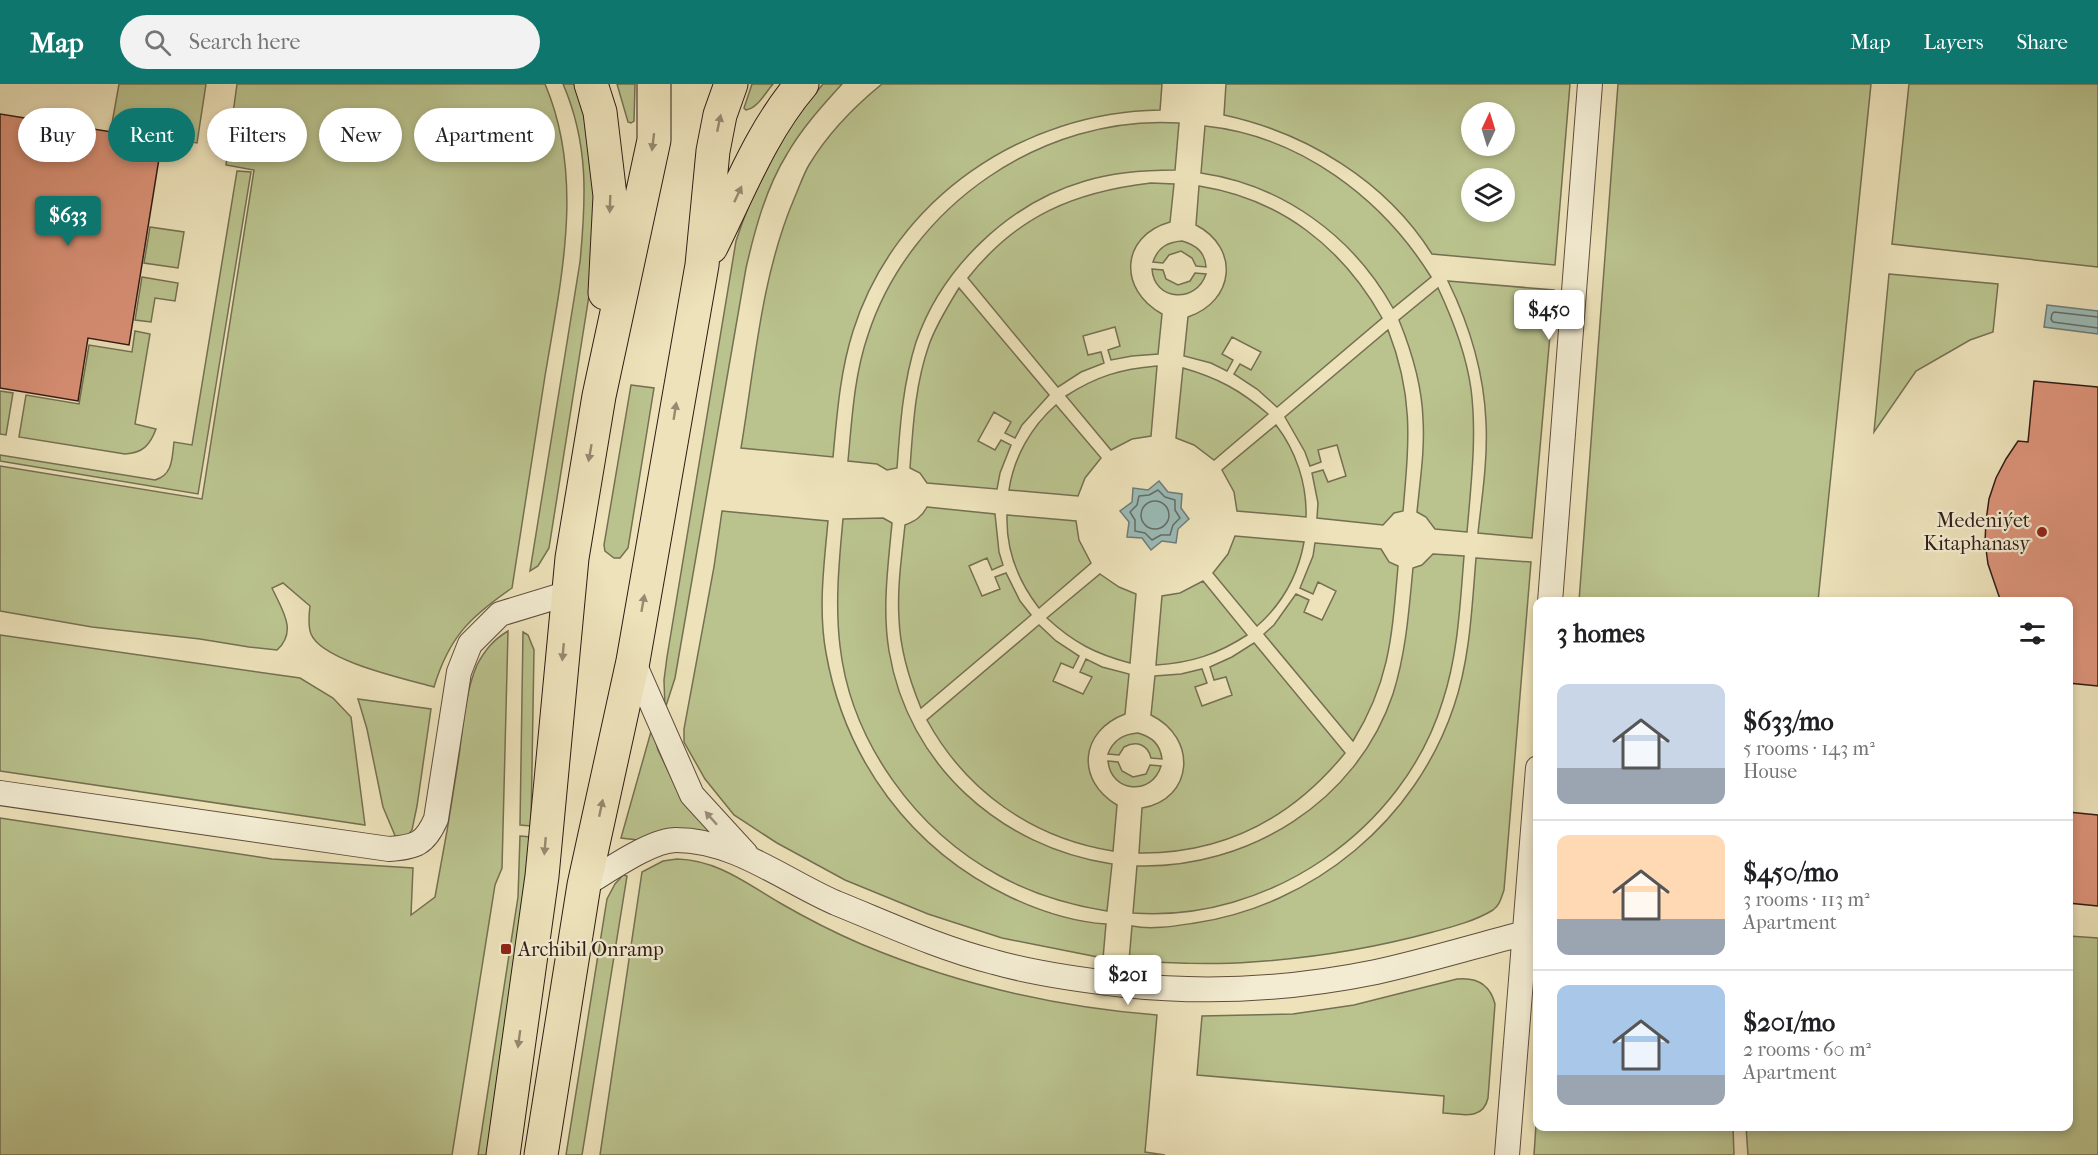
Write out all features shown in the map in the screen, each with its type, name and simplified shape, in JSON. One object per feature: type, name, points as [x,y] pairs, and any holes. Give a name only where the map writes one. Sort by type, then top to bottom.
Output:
[{"type":"main road","points":[[591,84],[600,112],[610,196],[599,396]]},
{"type":"main road","points":[[503,1155],[542,876],[572,558],[599,396],[654,140],[654,84]]},
{"type":"main road","points":[[541,1155],[584,885],[633,661],[702,265],[713,152],[720,115],[731,84]]},
{"type":"main road","points":[[702,265],[762,140],[784,104],[802,84]]},
{"type":"street","points":[[1550,597],[1590,84]]},
{"type":"street","points":[[0,793],[389,849],[412,847],[429,836],[436,819],[459,672],[470,645],[500,614],[569,594]]},
{"type":"street","points":[[633,661],[692,795],[752,860]]},
{"type":"street","points":[[1507,1155],[1533,831]]},
{"type":"street","points":[[584,885],[649,846],[674,840],[699,842],[724,848],[752,860],[832,901],[920,938],[994,962],[1062,977],[1201,991],[1266,989],[1322,982],[1378,971],[1525,933]]},
{"type":"green space","points":[[119,84],[206,84],[197,143],[195,143],[195,108],[115,108]]},
{"type":"green space","points":[[237,84],[545,84],[553,108],[414,108],[414,162],[555,162],[555,114],[564,156],[567,192],[563,266],[512,588],[473,619],[454,641],[434,687],[366,668],[331,653],[318,644],[311,634],[310,606],[283,583],[272,588],[284,612],[287,628],[283,643],[277,650],[92,627],[0,611],[0,466],[202,499],[254,170],[226,165],[226,162],[307,162],[307,108],[234,108]]},
{"type":"green space","points":[[563,84],[579,84],[597,149],[594,264],[549,548],[538,566],[530,571],[582,239],[584,172],[577,128]]},
{"type":"green space","points":[[617,84],[635,84],[634,121],[631,123],[628,122]]},
{"type":"green space","points":[[752,84],[773,84],[758,103],[746,110],[744,108]]},
{"type":"green space","points":[[823,84],[842,84],[806,126],[780,167],[762,209],[749,253],[675,678],[665,709],[664,680],[667,657],[736,241],[752,198],[771,158],[794,121]]},
{"type":"green space","points":[[882,84],[1162,84],[1160,110],[1109,115],[1060,127],[1014,146],[971,171],[932,203],[899,241],[873,283],[853,331],[842,378],[833,457],[741,448],[766,290],[794,199],[807,169],[824,143],[852,111]]},
{"type":"green space","points":[[1226,84],[1570,84],[1555,265],[1432,254],[1392,204],[1368,183],[1342,164],[1314,148],[1255,123],[1224,115]]},
{"type":"green space","points":[[1618,84],[1871,84],[1818,597],[1579,597]]},
{"type":"green space","points":[[1909,84],[2098,84],[2098,267],[1892,244]]},
{"type":"green space","points":[[1179,123],[1175,170],[1107,175],[1057,191],[1030,205],[1005,222],[982,242],[943,288],[916,342],[905,389],[897,468],[887,470],[877,464],[848,461],[852,413],[863,350],[868,335],[888,288],[915,246],[949,209],[988,177],[1032,152],[1079,134],[1128,124]]},
{"type":"green space","points":[[1205,126],[1240,132],[1274,143],[1305,157],[1335,176],[1363,197],[1388,221],[1431,277],[1393,308],[1377,282],[1358,258],[1313,218],[1260,189],[1231,179],[1201,173]]},
{"type":"green space","points":[[237,171],[251,172],[198,494],[0,461],[0,455],[155,480],[161,478],[168,470],[172,460],[174,442],[192,445]]},
{"type":"green space","points":[[1151,183],[1174,184],[1170,222],[1153,229],[1141,239],[1134,251],[1131,264],[1132,278],[1138,291],[1148,304],[1162,314],[1158,354],[1111,360],[1108,350],[1120,346],[1115,327],[1083,336],[1088,355],[1101,352],[1104,363],[1081,372],[1058,387],[968,278],[1006,238],[1049,211],[1097,193]]},
{"type":"green space","points":[[1199,186],[1229,192],[1257,202],[1306,230],[1348,269],[1382,318],[1277,407],[1257,389],[1234,374],[1240,364],[1251,370],[1261,352],[1232,337],[1222,354],[1233,360],[1227,371],[1211,363],[1184,356],[1188,317],[1204,309],[1215,299],[1223,287],[1226,274],[1225,260],[1220,247],[1210,235],[1196,225]]},
{"type":"green space","points":[[150,227],[184,232],[178,268],[144,263]]},
{"type":"green space","points":[[1182,241],[1199,250],[1204,257],[1206,267],[1196,266],[1192,258],[1181,251],[1169,255],[1163,263],[1153,262],[1164,246]]},
{"type":"green space","points":[[1152,269],[1163,270],[1166,279],[1178,285],[1190,281],[1195,273],[1206,274],[1201,284],[1194,290],[1176,295],[1160,288],[1154,280]]},
{"type":"green space","points":[[1889,274],[1998,284],[1993,332],[1970,340],[1916,371],[1874,432]]},
{"type":"green space","points":[[142,277],[178,283],[175,301],[155,298],[151,322],[135,320]]},
{"type":"green space","points":[[1448,281],[1554,290],[1532,538],[1478,533],[1486,450],[1485,403],[1479,367],[1469,332]]},
{"type":"green space","points":[[959,288],[1049,395],[1022,425],[1015,438],[1005,433],[1011,422],[994,412],[978,441],[995,450],[1001,440],[1011,445],[1000,473],[997,489],[927,483],[920,473],[910,468],[915,406],[924,360],[935,330]]},
{"type":"green space","points":[[1438,288],[1458,337],[1471,389],[1472,478],[1467,532],[1435,529],[1426,517],[1417,512],[1423,454],[1421,393],[1416,368],[1399,320]]},
{"type":"green space","points":[[1388,330],[1402,377],[1408,419],[1403,511],[1394,513],[1383,525],[1317,518],[1318,503],[1312,473],[1323,470],[1328,482],[1346,476],[1337,445],[1318,450],[1321,462],[1310,466],[1305,452],[1285,417]]},
{"type":"green space","points":[[135,331],[150,334],[135,424],[156,429],[145,447],[137,452],[125,454],[19,437],[26,395],[79,404],[89,345],[132,352]]},
{"type":"green space","points":[[1157,366],[1151,436],[1132,439],[1111,450],[1066,396],[1088,383],[1110,375]]},
{"type":"green space","points":[[1183,368],[1228,386],[1268,414],[1214,460],[1194,445],[1176,438]]},
{"type":"green space","points":[[631,385],[654,388],[628,548],[620,558],[614,558],[605,551],[604,545]]},
{"type":"green space","points":[[0,391],[13,393],[6,435],[0,434]]},
{"type":"green space","points":[[1056,405],[1101,458],[1085,478],[1078,496],[1009,490],[1019,454],[1025,443]]},
{"type":"green space","points":[[1276,425],[1299,468],[1305,492],[1306,517],[1237,511],[1234,492],[1222,470]]},
{"type":"green space","points":[[927,507],[995,514],[999,552],[1003,565],[992,570],[987,558],[969,566],[982,596],[1000,589],[995,577],[1006,573],[1020,601],[1031,615],[921,708],[903,653],[899,595],[905,525],[918,518]]},
{"type":"green space","points":[[722,511],[828,521],[822,604],[826,653],[835,692],[849,730],[866,765],[888,798],[913,827],[942,854],[974,877],[1033,907],[1069,918],[1106,924],[1103,958],[1002,938],[928,914],[845,880],[777,843],[734,815],[705,779],[684,742],[684,729]]},
{"type":"green space","points":[[1007,515],[1076,521],[1079,540],[1091,563],[1039,608],[1019,576],[1011,552]]},
{"type":"green space","points":[[883,518],[892,523],[886,603],[889,651],[899,692],[916,730],[938,764],[966,794],[997,819],[1033,840],[1071,855],[1112,864],[1107,911],[1079,906],[1039,893],[1000,876],[969,857],[941,835],[915,809],[873,749],[858,716],[847,682],[840,646],[838,583],[843,519]]},
{"type":"green space","points":[[1235,536],[1304,542],[1298,566],[1288,588],[1257,626],[1213,573],[1228,554]]},
{"type":"green space","points":[[1315,543],[1381,549],[1389,562],[1398,566],[1391,636],[1382,677],[1375,698],[1353,741],[1264,634],[1274,625],[1296,594],[1309,600],[1304,612],[1322,620],[1336,591],[1318,582],[1313,594],[1300,588],[1313,556]]},
{"type":"green space","points":[[1433,554],[1464,556],[1455,647],[1443,700],[1424,747],[1397,790],[1363,827],[1324,859],[1280,884],[1233,902],[1183,912],[1133,913],[1137,866],[1178,864],[1219,856],[1257,841],[1293,822],[1325,797],[1353,767],[1376,733],[1393,694],[1404,647],[1413,568],[1422,565]]},
{"type":"green space","points":[[1476,558],[1531,562],[1504,890],[1497,906],[1479,917],[1448,928],[1388,943],[1321,955],[1221,963],[1129,961],[1132,926],[1155,928],[1195,923],[1239,913],[1280,898],[1319,876],[1355,850],[1387,820],[1414,785],[1437,747],[1454,706],[1467,651]]},
{"type":"green space","points":[[1100,574],[1119,587],[1136,594],[1130,663],[1106,656],[1086,646],[1047,618]]},
{"type":"green space","points":[[1203,581],[1247,635],[1204,656],[1156,665],[1162,596],[1180,593]]},
{"type":"green space","points":[[1039,625],[1056,641],[1079,656],[1073,668],[1061,663],[1053,681],[1083,694],[1092,677],[1080,672],[1086,659],[1102,667],[1129,674],[1125,714],[1110,722],[1099,732],[1088,756],[1089,770],[1094,783],[1103,795],[1117,805],[1113,851],[1083,845],[1055,835],[1029,823],[1004,807],[961,769],[927,720]]},
{"type":"green space","points":[[508,631],[502,868],[495,885],[452,1155],[0,1155],[0,818],[272,859],[413,868],[411,915],[435,897],[454,791],[465,710],[473,676],[486,650]]},
{"type":"green space","points":[[523,632],[528,635],[534,650],[531,826],[520,825]]},
{"type":"green space","points":[[0,635],[300,678],[333,698],[351,717],[365,825],[0,771]]},
{"type":"green space","points":[[1254,643],[1345,753],[1303,796],[1254,828],[1200,847],[1170,852],[1139,853],[1142,808],[1159,802],[1172,793],[1180,781],[1184,767],[1183,752],[1177,738],[1166,725],[1151,715],[1155,676],[1181,674],[1202,669],[1207,683],[1195,687],[1202,706],[1232,695],[1226,677],[1214,680],[1210,667]]},
{"type":"green space","points":[[358,699],[431,709],[417,806],[412,830],[406,837],[396,838],[383,807],[367,729]]},
{"type":"green space","points":[[652,728],[658,750],[672,779],[720,839],[638,840],[621,838]]},
{"type":"green space","points":[[1138,733],[1154,742],[1162,759],[1151,758],[1145,747],[1137,744],[1124,747],[1119,755],[1108,754],[1119,739]]},
{"type":"green space","points":[[1108,761],[1118,762],[1122,771],[1133,777],[1146,774],[1150,765],[1161,766],[1156,776],[1149,782],[1132,787],[1116,780]]},
{"type":"green space","points":[[520,836],[531,837],[489,1155],[478,1155],[518,897]]},
{"type":"green space","points":[[692,860],[718,868],[840,935],[933,971],[1006,992],[1044,1000],[1157,1015],[1145,1152],[1165,1155],[600,1155],[642,872],[663,861]]},
{"type":"green space","points":[[623,875],[627,876],[582,1155],[566,1155],[607,899]]},
{"type":"green space","points":[[2073,936],[2098,938],[2098,1155],[1748,1155],[1746,1131],[2073,1131]]},
{"type":"green space","points":[[1457,979],[1471,979],[1482,983],[1490,991],[1495,1004],[1488,1098],[1481,1110],[1476,1113],[1464,1115],[1443,1113],[1444,1096],[1197,1075],[1202,1016],[1293,1014],[1354,1005]]},
{"type":"green space","points":[[1536,1131],[1733,1131],[1734,1155],[1534,1155]]},
{"type":"water","points":[[2047,305],[2098,311],[2098,334],[2044,327]]},
{"type":"water","points":[[1159,481],[1168,492],[1182,494],[1181,508],[1189,519],[1178,529],[1176,543],[1162,541],[1151,550],[1142,538],[1127,537],[1129,522],[1120,511],[1132,502],[1133,488],[1148,490]]},
{"type":"building","points":[[0,114],[18,117],[18,162],[96,162],[96,129],[108,131],[108,162],[158,162],[129,345],[88,338],[78,401],[0,388]]},
{"type":"building","name":"Medeniýet Kitaphanasy","points":[[2034,381],[2098,387],[2098,686],[2073,684],[2073,597],[1999,597],[1988,564],[1985,542],[1989,499],[1996,478],[2018,441],[2028,442]]},
{"type":"building","points":[[2073,812],[2098,815],[2098,906],[2073,904]]},
{"type":"place","name":"Medeniýet Kitaphanasy","points":[[2042,532]]},
{"type":"place","name":"Archibil Onramp","points":[[506,949]]}]
